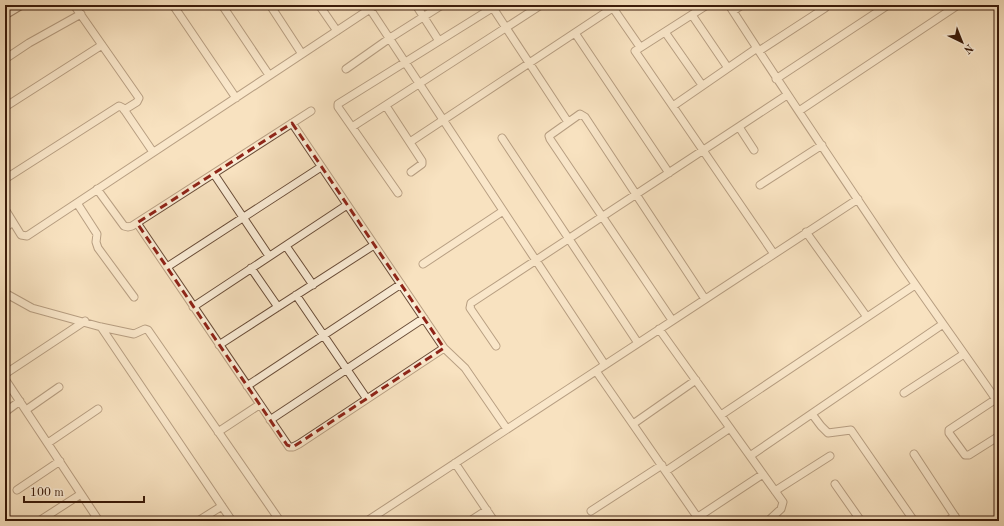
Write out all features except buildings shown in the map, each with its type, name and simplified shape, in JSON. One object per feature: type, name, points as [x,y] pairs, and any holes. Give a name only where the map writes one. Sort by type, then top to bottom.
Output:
[{"type":"street","points":[[5,14],[20,5]]},
{"type":"street","points":[[74,5],[139,98],[137,102],[124,110]]},
{"type":"street","points":[[173,5],[236,98]]},
{"type":"street","points":[[222,5],[269,75]]},
{"type":"street","points":[[270,5],[302,54]]},
{"type":"street","points":[[319,5],[336,31]]},
{"type":"street","points":[[416,5],[439,41]]},
{"type":"street","points":[[346,69],[390,38],[442,5]]},
{"type":"street","points":[[352,128],[541,5]]},
{"type":"street","points":[[707,5],[635,50],[774,254]]},
{"type":"street","points":[[742,5],[731,8],[776,79],[997,402],[949,430],[949,433],[965,455],[970,455],[999,436]]},
{"type":"street","points":[[672,106],[728,68],[825,8],[827,5]]},
{"type":"street","points":[[776,79],[888,5]]},
{"type":"street","points":[[799,111],[958,5]]},
{"type":"street","points":[[5,209],[21,235],[27,236],[302,54],[371,6],[390,38],[535,261],[605,365]]},
{"type":"street","points":[[410,142],[615,6],[640,47]]},
{"type":"street","points":[[398,194],[338,107],[338,104],[495,7],[506,28],[568,122]]},
{"type":"street","points":[[5,59],[29,43],[81,14]]},
{"type":"street","points":[[692,14],[728,68]]},
{"type":"street","points":[[665,32],[702,85]]},
{"type":"street","points":[[575,33],[669,173]]},
{"type":"street","points":[[5,106],[102,45]]},
{"type":"street","points":[[496,346],[470,308],[470,304],[787,95]]},
{"type":"street","points":[[386,106],[422,163],[411,172]]},
{"type":"street","points":[[5,179],[116,107],[121,107],[124,110],[153,152]]},
{"type":"street","points":[[97,189],[124,226],[128,227],[137,223],[311,111]]},
{"type":"street","points":[[672,320],[550,139],[549,136],[580,114],[585,117],[705,299]]},
{"type":"street","points":[[292,123],[444,348],[466,368],[507,429]]},
{"type":"street","points":[[739,127],[754,150]]},
{"type":"street","points":[[502,138],[638,343]]},
{"type":"street","points":[[760,185],[822,145]]},
{"type":"street","points":[[166,267],[321,167]]},
{"type":"street","points":[[214,174],[269,256]]},
{"type":"street","points":[[367,521],[858,198]]},
{"type":"street","points":[[77,203],[97,234],[96,242],[98,248],[134,297]]},
{"type":"street","points":[[193,307],[347,205]]},
{"type":"street","points":[[423,264],[503,211]]},
{"type":"street","points":[[5,228],[13,222]]},
{"type":"street","points":[[137,223],[287,445],[293,447],[444,348]]},
{"type":"street","points":[[806,232],[867,317]]},
{"type":"street","points":[[219,345],[374,244]]},
{"type":"street","points":[[286,246],[312,285]]},
{"type":"street","points":[[251,268],[278,307]]},
{"type":"street","points":[[247,386],[323,334],[401,284]]},
{"type":"street","points":[[721,415],[915,284]]},
{"type":"street","points":[[5,293],[32,308],[101,327],[134,334],[146,329],[148,330],[280,521]]},
{"type":"street","points":[[296,296],[368,399]]},
{"type":"street","points":[[270,420],[424,318]]},
{"type":"street","points":[[5,374],[84,322]]},
{"type":"street","points":[[750,456],[812,414],[823,404],[943,324]]},
{"type":"street","points":[[101,327],[232,521]]},
{"type":"street","points":[[660,329],[783,502],[783,505],[776,515],[768,521]]},
{"type":"street","points":[[904,392],[964,354]]},
{"type":"street","points":[[596,371],[664,468],[697,520],[762,474]]},
{"type":"street","points":[[5,379],[99,521]]},
{"type":"street","points":[[633,424],[696,380]]},
{"type":"street","points":[[26,410],[59,387]]},
{"type":"street","points":[[5,412],[20,401]]},
{"type":"street","points":[[218,432],[259,405]]},
{"type":"street","points":[[48,443],[98,409]]},
{"type":"street","points":[[812,414],[821,426],[828,432],[851,430],[914,521]]},
{"type":"street","points":[[591,511],[730,428]]},
{"type":"street","points":[[914,454],[957,518],[947,521]]},
{"type":"street","points":[[774,490],[830,456]]},
{"type":"street","points":[[17,490],[60,462]]},
{"type":"street","points":[[455,463],[494,521]]},
{"type":"street","points":[[835,484],[861,521]]},
{"type":"street","points":[[39,521],[81,494]]},
{"type":"street","points":[[198,521],[222,506]]},
{"type":"street","points":[[470,521],[487,510]]},
{"type":"highlighted area","points":[[292,123],[444,348],[293,447],[287,445],[137,223]]}]
